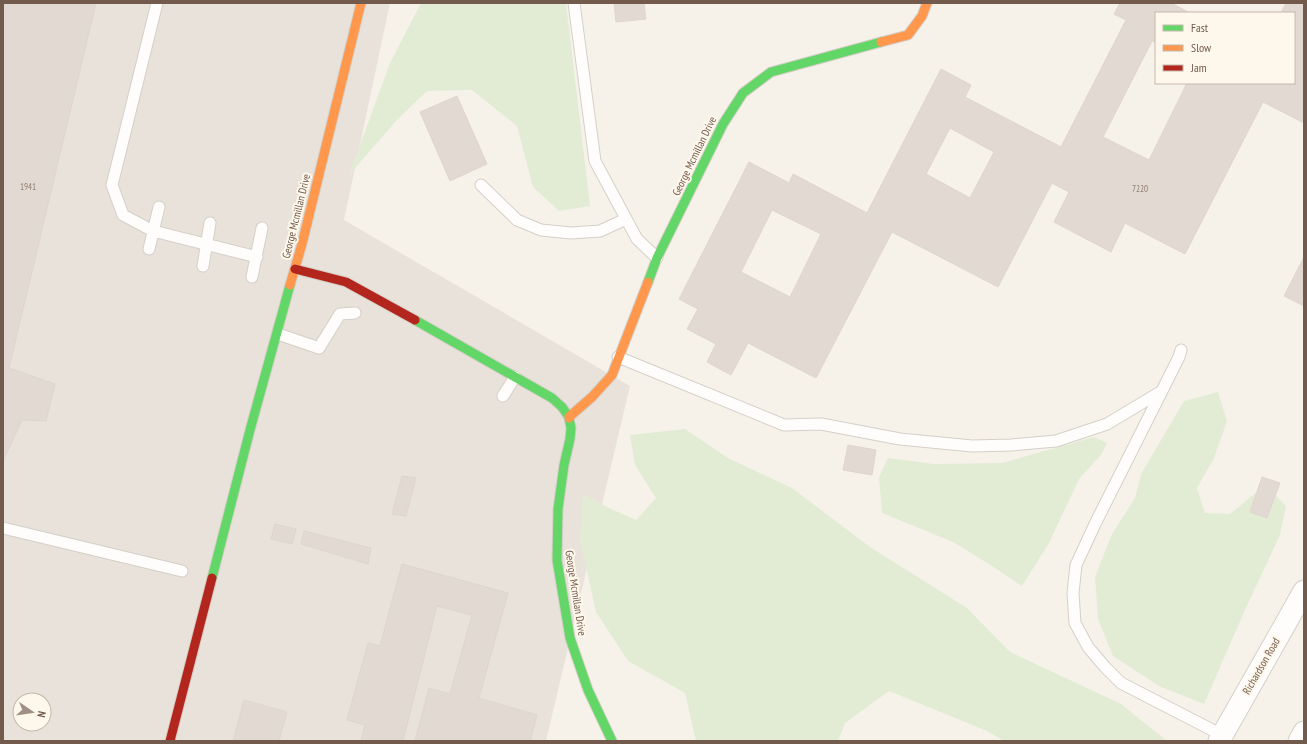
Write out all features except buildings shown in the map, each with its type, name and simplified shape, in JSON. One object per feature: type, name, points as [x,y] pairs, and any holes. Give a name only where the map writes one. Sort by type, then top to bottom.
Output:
[{"type":"street","name":"George Mcmillan Drive","points":[[361,3],[295,269],[346,282],[552,398],[562,407],[569,417],[571,428],[570,439],[564,465],[558,509],[557,560],[570,638],[588,690],[612,741]]},
{"type":"street","name":"George Mcmillan Drive","points":[[569,417],[592,397],[612,375],[657,258],[723,124],[743,93],[771,72],[908,35],[922,16],[927,3]]},
{"type":"street","points":[[170,741],[250,430],[295,269]]},
{"type":"street","name":"Richardson Road","points":[[1220,738],[1304,591]]},
{"type":"street","points":[[1299,741],[1304,732]]},
{"type":"lane","points":[[157,3],[112,185],[123,215],[153,231],[256,257]]},
{"type":"lane","points":[[574,3],[595,161],[637,239],[657,258]]},
{"type":"lane","points":[[481,185],[517,220],[541,230],[571,233],[600,231],[626,219]]},
{"type":"lane","points":[[149,249],[159,207]]},
{"type":"lane","points":[[203,266],[210,223]]},
{"type":"lane","points":[[252,277],[262,228]]},
{"type":"lane","points":[[278,334],[319,348],[340,314],[354,314]]},
{"type":"lane","points":[[1181,350],[1179,357],[1076,565],[1073,593],[1075,623],[1088,647],[1105,667],[1122,683],[1220,738]]},
{"type":"lane","points":[[618,357],[784,425],[821,424],[900,440],[972,446],[1056,441],[1107,424],[1162,391]]},
{"type":"lane","points":[[503,396],[515,377]]},
{"type":"lane","points":[[3,528],[182,571]]},
{"type":"shaded area","points":[[3,3],[390,3],[344,220],[630,386],[546,741],[3,741]]},
{"type":"green space","points":[[421,3],[566,3],[590,206],[559,211],[533,187],[517,126],[472,90],[427,91],[397,120],[349,175],[390,63]]},
{"type":"green space","points":[[1218,392],[1227,421],[1214,458],[1197,488],[1205,513],[1230,514],[1265,485],[1286,506],[1280,535],[1204,704],[1159,686],[1113,656],[1098,619],[1095,577],[1112,534],[1135,498],[1141,474],[1184,401]]},
{"type":"green space","points":[[685,429],[728,458],[792,488],[870,547],[967,608],[1010,652],[1121,704],[1167,741],[1004,741],[987,731],[889,691],[845,723],[838,741],[696,741],[685,693],[628,661],[596,612],[580,540],[583,494],[636,520],[656,498],[635,465],[630,435]]},
{"type":"green space","points":[[1094,437],[1107,443],[1101,455],[1079,479],[1049,543],[1022,586],[953,542],[882,513],[879,477],[888,458],[934,464],[1002,463]]},
{"type":"traffic: fast","points":[[648,282],[657,258],[723,124],[743,93],[771,72],[881,42]]},
{"type":"traffic: fast","points":[[212,578],[250,430],[290,285]]},
{"type":"traffic: fast","points":[[415,320],[552,398],[562,407],[569,417]]},
{"type":"traffic: fast","points":[[569,418],[571,428],[570,439],[564,465],[558,509],[557,560],[570,638],[588,690],[612,741]]},
{"type":"traffic: slow","points":[[290,285],[302,244],[361,3]]},
{"type":"traffic: slow","points":[[881,42],[908,35],[922,16],[927,3]]},
{"type":"traffic: slow","points":[[569,418],[592,397],[612,375],[648,282]]},
{"type":"traffic: jam","points":[[295,269],[346,282],[415,320]]},
{"type":"traffic: jam","points":[[170,741],[212,578]]}]
